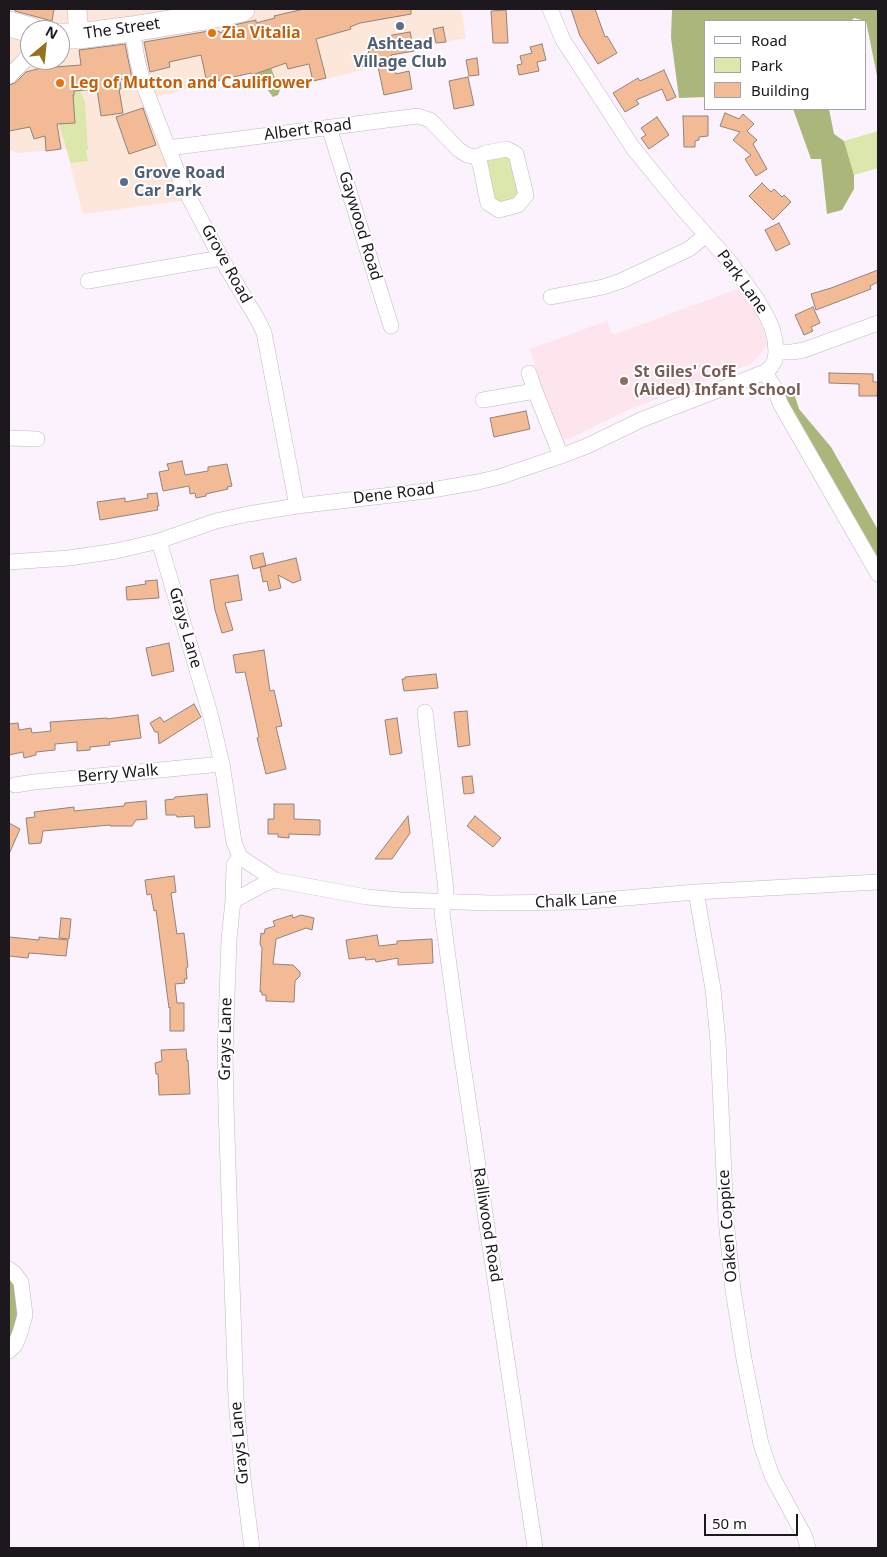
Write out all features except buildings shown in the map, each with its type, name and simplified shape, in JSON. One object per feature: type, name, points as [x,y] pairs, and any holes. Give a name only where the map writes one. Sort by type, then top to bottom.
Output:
[{"type":"highway","name":"The Street","points":[[70,36],[132,29],[242,9]]},
{"type":"street","points":[[70,33],[77,9]]},
{"type":"street","name":"Park Lane","points":[[550,9],[563,40],[634,148],[734,267],[756,298],[772,328],[776,352]]},
{"type":"street","name":"Grove Road","points":[[132,29],[143,84],[182,184],[221,258],[264,333],[297,506]]},
{"type":"street","points":[[9,76],[20,64]]},
{"type":"street","name":"Albert Road","points":[[168,148],[418,116],[430,120],[459,150],[467,155],[476,157]]},
{"type":"street","name":"Gaywood Road","points":[[330,127],[391,326]]},
{"type":"street","points":[[551,297],[621,282],[688,249],[706,235]]},
{"type":"street","points":[[88,282],[221,258]]},
{"type":"street","points":[[878,323],[804,350],[776,352],[775,360],[765,372],[774,387],[781,405],[878,574]]},
{"type":"street","name":"Dene Road","points":[[9,562],[36,561],[116,552],[159,541],[216,521],[297,506],[426,490],[499,477],[587,446],[643,419],[765,372]]},
{"type":"street","points":[[529,373],[561,456]]},
{"type":"street","points":[[484,400],[535,390]]},
{"type":"street","points":[[9,438],[38,439]]},
{"type":"street","name":"Grays Lane","points":[[159,541],[211,717],[222,764],[234,842],[240,856],[234,865],[229,939],[226,996],[226,1106],[236,1399],[242,1478],[252,1548]]},
{"type":"street","name":"Ralliwood Road","points":[[425,712],[446,890],[442,913],[535,1548]]},
{"type":"street","name":"Berry Walk","points":[[15,785],[222,764]]},
{"type":"street","name":"Chalk Lane","points":[[240,856],[275,880],[367,897],[400,900],[491,903],[579,902],[696,892],[878,882]]},
{"type":"street","points":[[233,901],[275,880]]},
{"type":"street","name":"Oaken Coppice","points":[[696,892],[712,989],[717,1033],[726,1219],[733,1290],[745,1368],[761,1444],[772,1476],[805,1537],[808,1548]]},
{"type":"street","points":[[9,1269],[21,1282],[25,1315],[20,1332],[9,1351]]},
{"type":"shaded area","points":[[9,9],[461,9],[466,38],[412,48],[412,52],[391,55],[389,46],[368,50],[362,52],[367,69],[280,90],[270,68],[156,97],[172,140],[197,194],[181,201],[83,214],[66,149],[19,153],[9,150]]},
{"type":"shaded area","name":"St Giles' CofE (Aided) Infant School","points":[[740,288],[760,320],[767,343],[751,364],[630,409],[569,439],[561,440],[545,398],[530,349],[607,321],[613,335]]},
{"type":"green space","points":[[672,9],[878,9],[878,81],[867,20],[854,18],[852,20],[704,20],[704,97],[679,98],[671,38]]},
{"type":"green space","points":[[271,68],[280,90],[278,95],[273,97],[267,89],[260,88],[252,75]]},
{"type":"green space","points":[[73,79],[85,101],[88,161],[71,163],[50,96]]},
{"type":"green space","points":[[793,110],[829,110],[834,134],[844,141],[854,175],[854,189],[842,210],[827,214],[821,159],[811,159]]},
{"type":"green space","points":[[878,131],[878,168],[854,175],[844,141]]},
{"type":"green space","points":[[504,153],[512,158],[520,193],[514,202],[501,205],[492,198],[485,157]]},
{"type":"green space","points":[[792,387],[799,409],[831,447],[878,530],[878,558],[785,396],[786,392]]},
{"type":"green space","points":[[9,1277],[15,1281],[22,1311],[9,1340]]},
{"type":"place","name":"Ashtead Village Club","points":[[400,26]]},
{"type":"place","name":"Zia Vitalia","points":[[212,33]]},
{"type":"place","name":"Leg of Mutton and Cauliflower","points":[[60,83]]},
{"type":"place","name":"Grove Road Car Park","points":[[124,182]]},
{"type":"place","name":"St Giles' CofE (Aided) Infant School","points":[[624,381]]}]
